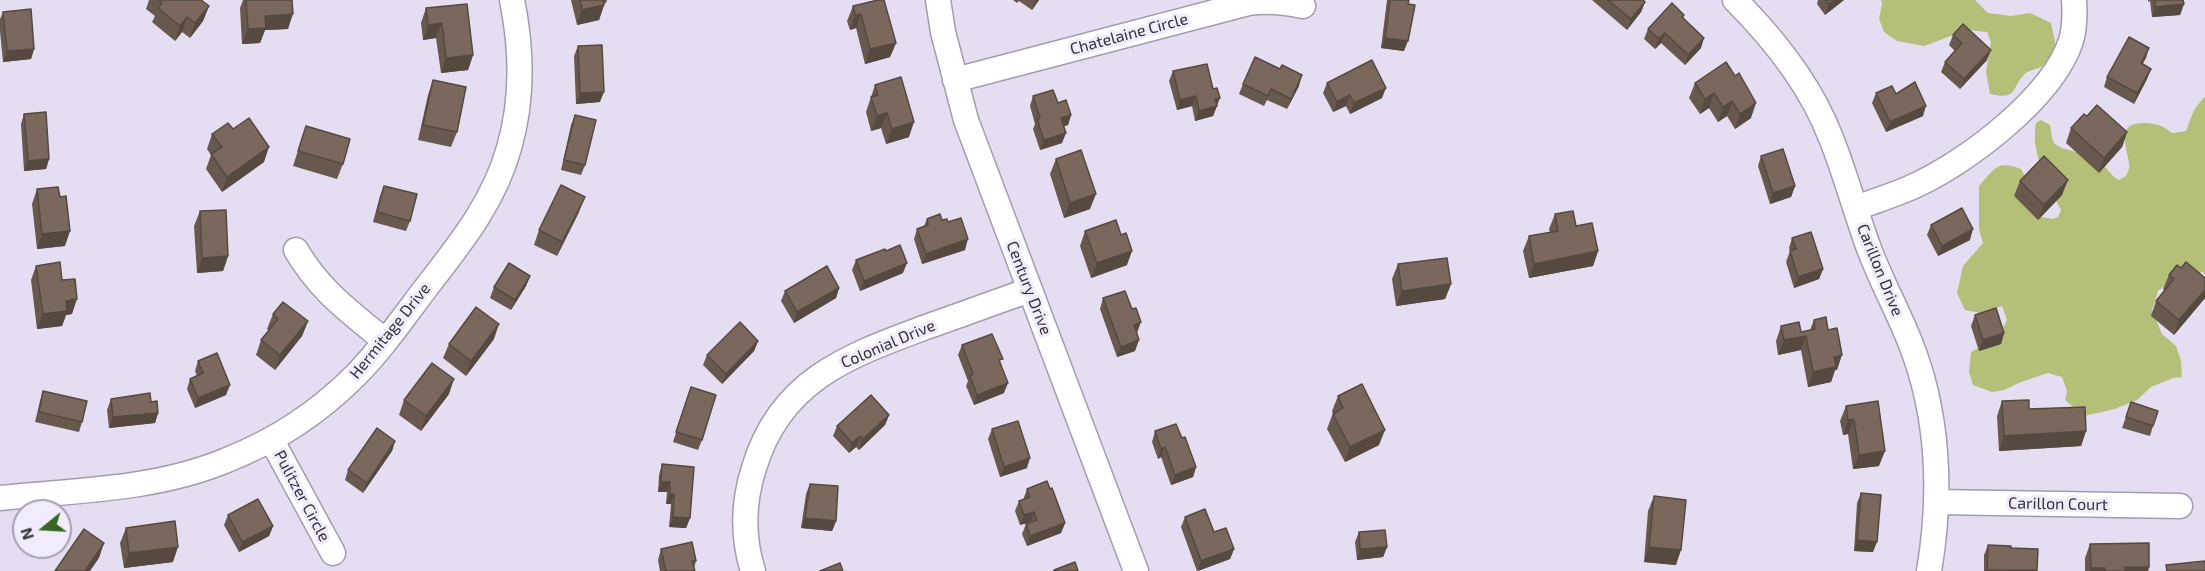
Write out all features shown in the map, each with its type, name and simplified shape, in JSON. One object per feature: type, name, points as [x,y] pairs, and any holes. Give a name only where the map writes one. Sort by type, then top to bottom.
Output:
[{"type":"street","name":"Hermitage Drive","points":[[0,498],[154,482],[188,474],[228,460],[297,424],[330,399],[356,375],[468,233],[497,182],[509,149],[518,108],[519,65],[516,19],[512,0]]},
{"type":"street","name":"Century Drive","points":[[938,0],[966,120],[1136,571]]},
{"type":"street","name":"Chatelaine Circle","points":[[955,80],[1249,3],[1266,0],[1303,6]]},
{"type":"street","name":"Carillon Drive","points":[[1735,0],[1757,22],[1785,57],[1808,92],[1831,136],[1867,243],[1910,343],[1923,381],[1936,456],[1934,544],[1929,571]]},
{"type":"street","points":[[1856,208],[1912,188],[1944,171],[1975,151],[2004,128],[2050,78],[2064,57],[2076,19],[2074,0]]},
{"type":"street","points":[[296,250],[318,283],[385,341]]},
{"type":"street","name":"Colonial Drive","points":[[753,571],[748,556],[744,518],[748,486],[759,452],[773,422],[793,398],[819,375],[877,345],[1030,290]]},
{"type":"street","name":"Pulitzer Circle","points":[[271,439],[333,553]]},
{"type":"street","name":"Carillon Court","points":[[1936,502],[2180,506]]},
{"type":"green space","points":[[1881,0],[1975,0],[1988,13],[2011,16],[2030,13],[2051,23],[2056,47],[2046,63],[2027,72],[2010,94],[2000,96],[1990,94],[1986,72],[1991,42],[1987,32],[1967,30],[1924,46],[1897,41],[1884,32],[1879,19]]},
{"type":"green space","points":[[2205,96],[2205,276],[2203,272],[2173,279],[2158,291],[2152,310],[2162,334],[2176,346],[2181,361],[2182,377],[2173,378],[2151,387],[2137,400],[2115,409],[2084,416],[2065,400],[2067,391],[2062,377],[2048,373],[2004,390],[1992,392],[1973,385],[1969,372],[1971,352],[1996,335],[2007,320],[2002,306],[1980,313],[1965,310],[1957,293],[1963,266],[1983,243],[1979,229],[1979,186],[1997,167],[2007,165],[2021,169],[2030,185],[2038,216],[2052,219],[2058,217],[2061,210],[2038,157],[2036,123],[2041,120],[2050,125],[2054,143],[2067,150],[2098,160],[2119,180],[2126,176],[2129,168],[2125,144],[2125,132],[2128,127],[2147,123],[2162,126],[2172,133],[2186,131],[2194,110]]},
{"type":"building","points":[[159,0],[201,0],[209,6],[195,23],[187,17],[180,26],[158,8],[162,3]]},
{"type":"building","points":[[246,0],[292,0],[293,14],[265,16],[266,28],[248,29]]},
{"type":"building","points":[[580,0],[603,0],[604,5],[582,10]]},
{"type":"building","points":[[884,0],[896,43],[870,49],[861,14],[855,15],[853,6]]},
{"type":"building","points":[[1390,0],[1409,0],[1408,4],[1415,5],[1408,41],[1385,38]]},
{"type":"building","points":[[1608,0],[1643,0],[1645,2],[1631,19]]},
{"type":"building","points":[[2155,0],[2183,0],[2184,4],[2155,7]]},
{"type":"building","points":[[1672,3],[1684,15],[1682,17],[1704,38],[1688,55],[1665,33],[1659,39],[1648,29]]},
{"type":"building","points":[[467,4],[473,55],[446,58],[442,23],[428,25],[426,8]]},
{"type":"building","points":[[31,9],[34,49],[7,51],[3,12]]},
{"type":"building","points":[[1963,24],[1991,50],[1964,79],[1945,62],[1962,43],[1953,35]]},
{"type":"building","points":[[2129,37],[2149,48],[2141,63],[2151,69],[2137,93],[2107,77]]},
{"type":"building","points":[[602,45],[604,92],[580,93],[578,46]]},
{"type":"building","points":[[1255,57],[1280,69],[1282,65],[1302,75],[1291,99],[1271,89],[1268,96],[1243,84]]},
{"type":"building","points":[[1372,60],[1386,88],[1354,103],[1350,95],[1337,102],[1327,83]]},
{"type":"building","points":[[1726,62],[1735,76],[1739,73],[1756,103],[1740,114],[1732,101],[1723,107],[1714,93],[1705,99],[1695,83]]},
{"type":"building","points":[[1207,64],[1213,89],[1217,88],[1220,98],[1215,99],[1217,106],[1199,111],[1196,96],[1180,100],[1173,71]]},
{"type":"building","points":[[901,77],[914,122],[892,129],[887,113],[877,116],[871,97],[878,95],[875,85]]},
{"type":"building","points":[[433,80],[466,87],[457,132],[423,125]]},
{"type":"building","points":[[1915,82],[1926,106],[1890,122],[1876,93],[1892,86],[1896,94]]},
{"type":"building","points":[[1053,90],[1058,103],[1066,100],[1071,115],[1061,118],[1066,133],[1044,140],[1033,96]]},
{"type":"building","points":[[2097,105],[2127,132],[2104,158],[2071,128],[2084,114],[2087,116]]},
{"type":"building","points":[[46,112],[49,159],[28,161],[24,114]]},
{"type":"building","points":[[575,115],[596,120],[585,165],[564,160]]},
{"type":"building","points":[[249,118],[269,147],[227,177],[211,154],[222,147],[212,134],[228,123],[233,129]]},
{"type":"building","points":[[306,126],[350,139],[343,164],[298,151]]},
{"type":"building","points":[[1783,149],[1795,186],[1773,193],[1761,156]]},
{"type":"building","points":[[1081,150],[1096,194],[1070,203],[1056,159]]},
{"type":"building","points":[[2044,156],[2068,180],[2044,205],[2020,181]]},
{"type":"building","points":[[561,185],[585,197],[562,242],[539,230]]},
{"type":"building","points":[[384,186],[417,194],[410,221],[377,212]]},
{"type":"building","points":[[58,187],[60,197],[66,196],[70,231],[42,234],[37,189]]},
{"type":"building","points":[[1962,208],[1973,229],[1942,246],[1931,225]]},
{"type":"building","points":[[226,210],[228,256],[202,258],[200,211]]},
{"type":"building","points":[[1573,211],[1576,226],[1592,223],[1598,251],[1534,264],[1529,236],[1558,231],[1555,214]]},
{"type":"building","points":[[940,214],[942,220],[947,219],[948,222],[961,218],[968,239],[926,254],[917,229],[928,225],[927,219]]},
{"type":"building","points":[[1116,220],[1121,235],[1126,233],[1132,251],[1097,263],[1085,231]]},
{"type":"building","points":[[1811,232],[1823,269],[1798,277],[1790,251],[1796,249],[1792,238]]},
{"type":"building","points":[[900,245],[907,263],[864,281],[856,260]]},
{"type":"building","points":[[1447,258],[1451,284],[1402,291],[1398,264]]},
{"type":"building","points":[[60,262],[62,280],[75,279],[77,299],[66,301],[67,311],[43,314],[36,266]]},
{"type":"building","points":[[2186,262],[2205,278],[2205,290],[2179,320],[2156,301],[2174,279],[2169,275],[2177,265],[2181,268]]},
{"type":"building","points":[[509,263],[530,276],[515,300],[494,287]]},
{"type":"building","points":[[827,266],[839,288],[797,312],[785,291]]},
{"type":"building","points":[[1125,291],[1132,309],[1136,308],[1141,322],[1134,325],[1139,340],[1121,347],[1103,298]]},
{"type":"building","points":[[283,302],[308,321],[280,355],[261,340],[278,319],[273,314]]},
{"type":"building","points":[[476,307],[499,324],[471,361],[449,344]]},
{"type":"building","points":[[1996,308],[2004,333],[1983,340],[1975,315]]},
{"type":"building","points":[[1826,317],[1828,330],[1837,328],[1842,355],[1834,357],[1836,367],[1813,372],[1806,336],[1784,340],[1781,326],[1799,322],[1801,332],[1815,329],[1814,320]]},
{"type":"building","points":[[740,322],[758,341],[726,374],[707,355]]},
{"type":"building","points":[[992,334],[1003,359],[999,360],[1008,383],[977,395],[970,376],[973,374],[962,345]]},
{"type":"building","points":[[217,353],[230,385],[198,398],[190,379],[203,373],[198,361]]},
{"type":"building","points":[[432,363],[454,379],[426,416],[404,400]]},
{"type":"building","points":[[1362,384],[1385,430],[1350,447],[1333,414],[1343,408],[1338,396]]},
{"type":"building","points":[[691,387],[716,395],[702,440],[676,432]]},
{"type":"building","points":[[43,391],[87,401],[82,422],[39,412]]},
{"type":"building","points":[[150,393],[151,402],[157,401],[158,413],[113,417],[111,399]]},
{"type":"building","points":[[871,395],[889,415],[863,439],[860,436],[852,443],[837,426]]},
{"type":"building","points":[[2029,400],[2029,409],[2085,407],[2086,431],[2004,436],[2002,401]]},
{"type":"building","points":[[1878,401],[1885,451],[1859,455],[1854,419],[1848,420],[1846,406]]},
{"type":"building","points":[[2131,402],[2158,411],[2153,426],[2126,417]]},
{"type":"building","points":[[1018,421],[1030,458],[1004,467],[992,429]]},
{"type":"building","points":[[1176,424],[1182,438],[1185,437],[1196,467],[1175,475],[1165,447],[1161,449],[1155,431]]},
{"type":"building","points":[[377,428],[395,441],[367,483],[348,470]]},
{"type":"building","points":[[662,464],[694,467],[690,518],[673,517],[674,494],[670,494],[670,482],[661,482]]},
{"type":"building","points":[[1047,481],[1050,489],[1052,488],[1065,523],[1030,536],[1026,524],[1037,520],[1034,512],[1024,515],[1019,501],[1030,497],[1027,489]]},
{"type":"building","points":[[810,484],[838,486],[836,521],[805,518]]},
{"type":"building","points":[[1861,493],[1881,495],[1877,542],[1857,540]]},
{"type":"building","points":[[1654,496],[1686,500],[1681,550],[1649,547]]},
{"type":"building","points":[[258,499],[273,526],[242,542],[228,515]]},
{"type":"building","points":[[1205,509],[1214,532],[1226,528],[1234,549],[1201,561],[1185,517]]},
{"type":"building","points":[[175,521],[178,547],[129,553],[126,528]]},
{"type":"building","points":[[84,529],[104,543],[85,571],[55,571],[63,559],[72,559],[72,546]]},
{"type":"building","points":[[1385,530],[1387,547],[1360,549],[1359,532]]},
{"type":"building","points":[[692,542],[696,561],[692,561],[695,571],[666,571],[661,549]]},
{"type":"building","points":[[2149,543],[2149,567],[2125,567],[2125,571],[2091,568],[2090,544]]},
{"type":"building","points":[[1988,545],[2038,549],[2037,570],[1987,570]]},
{"type":"building","points":[[2205,561],[2205,571],[2167,571],[2166,565]]},
{"type":"building","points":[[1075,562],[1078,571],[1054,571],[1054,570]]},
{"type":"building","points":[[840,563],[843,571],[820,571]]}]
